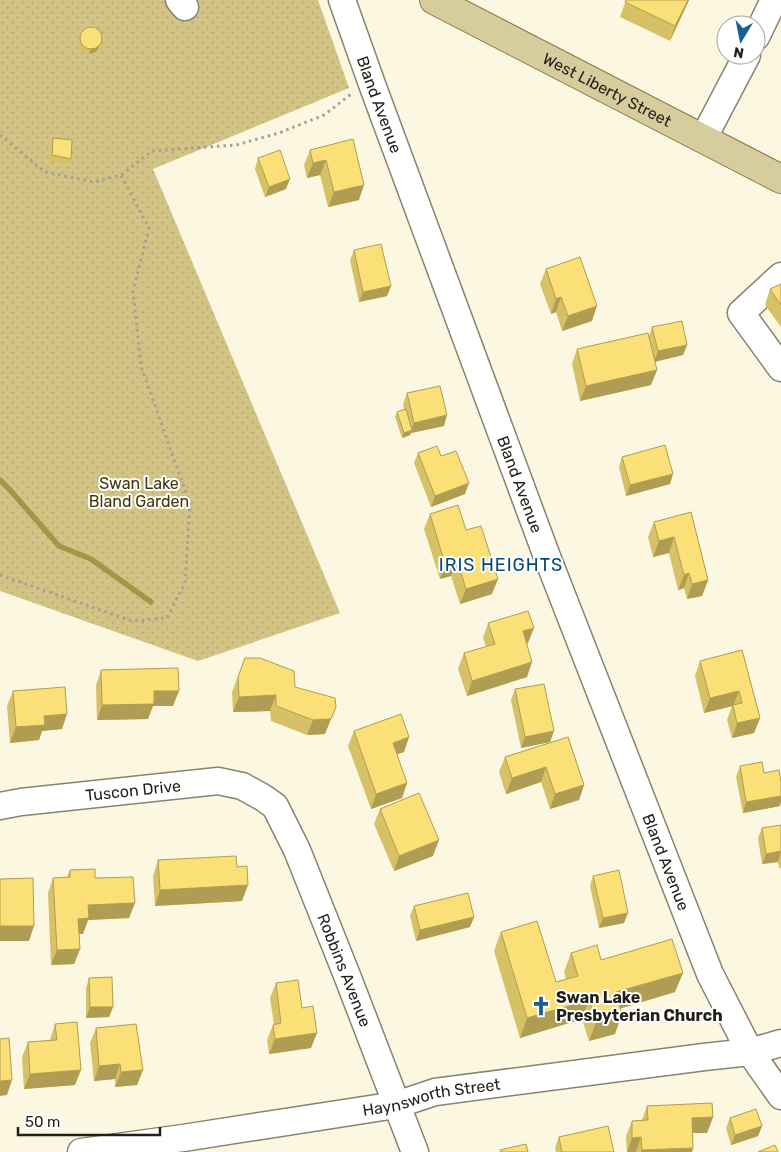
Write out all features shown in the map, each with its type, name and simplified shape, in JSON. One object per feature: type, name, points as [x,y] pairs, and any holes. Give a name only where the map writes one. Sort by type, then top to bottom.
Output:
[{"type":"main road","name":"West Liberty Street","points":[[434,0],[781,179]]},
{"type":"street","name":"Bland Avenue","points":[[342,0],[546,554],[710,974],[750,1052],[781,1096]]},
{"type":"street","points":[[766,16],[774,0]]},
{"type":"street","points":[[704,139],[742,65]]},
{"type":"street","points":[[781,276],[741,313],[781,368]]},
{"type":"street","name":"Tuscon Drive","points":[[0,806],[218,780],[242,786],[262,797]]},
{"type":"street","name":"Robbins Avenue","points":[[262,797],[275,806],[297,850],[415,1152]]},
{"type":"street","name":"Haynsworth Street","points":[[80,1152],[396,1105],[434,1092],[750,1052],[781,1043]]},
{"type":"path","points":[[0,135],[45,172],[94,182],[121,175],[152,152],[236,145],[279,133],[324,115],[350,95],[373,87]]},
{"type":"path","points":[[0,575],[132,621],[167,618],[185,583],[190,504],[141,366],[134,290],[150,228],[121,175]]},
{"type":"green space","name":"Swan Lake Bland Garden","points":[[0,0],[318,0],[349,88],[153,169],[340,613],[198,661],[0,591]]},
{"type":"building","points":[[626,0],[688,0],[675,26],[625,2]]},
{"type":"building","points":[[91,27],[99,30],[102,38],[99,46],[91,49],[83,46],[80,38],[83,30]]},
{"type":"building","points":[[53,138],[72,140],[71,159],[52,155]]},
{"type":"building","points":[[353,139],[364,185],[334,192],[326,160],[313,163],[310,150]]},
{"type":"building","points":[[280,150],[290,179],[269,187],[258,158]]},
{"type":"building","points":[[381,244],[391,286],[363,292],[354,250]]},
{"type":"building","points":[[580,257],[597,306],[568,316],[561,297],[556,299],[546,269]]},
{"type":"building","points":[[781,284],[781,305],[770,289]]},
{"type":"building","points":[[682,321],[687,345],[658,351],[652,327]]},
{"type":"building","points":[[648,333],[657,370],[586,386],[577,349]]},
{"type":"building","points":[[440,386],[447,415],[414,423],[407,393]]},
{"type":"building","points":[[406,409],[412,430],[404,433],[397,412]]},
{"type":"building","points":[[665,445],[673,474],[630,485],[622,457]]},
{"type":"building","points":[[437,446],[441,456],[456,451],[469,483],[435,496],[418,453]]},
{"type":"building","points":[[458,505],[466,530],[481,526],[498,579],[466,589],[457,560],[445,564],[430,514]]},
{"type":"building","points":[[691,512],[708,580],[692,584],[689,573],[684,575],[674,537],[659,541],[654,522]]},
{"type":"building","points":[[528,611],[534,628],[523,631],[532,662],[472,681],[464,653],[495,644],[488,623]]},
{"type":"building","points":[[742,650],[760,718],[737,723],[733,705],[742,703],[739,691],[710,698],[700,661]]},
{"type":"building","points":[[245,658],[260,658],[294,671],[295,687],[335,698],[336,707],[331,719],[313,720],[276,706],[276,695],[239,697],[238,677]]},
{"type":"building","points":[[178,668],[179,691],[154,691],[154,704],[102,705],[101,670]]},
{"type":"building","points":[[544,684],[554,731],[525,737],[515,689]]},
{"type":"building","points":[[65,687],[67,714],[44,716],[45,725],[16,727],[13,691]]},
{"type":"building","points":[[401,714],[409,737],[393,743],[407,783],[376,794],[354,731]]},
{"type":"building","points":[[568,737],[584,785],[555,794],[546,767],[512,778],[505,757]]},
{"type":"building","points":[[762,762],[764,773],[779,770],[781,796],[746,802],[740,766]]},
{"type":"building","points":[[419,793],[439,840],[399,856],[380,809]]},
{"type":"building","points":[[781,825],[781,851],[766,854],[762,828]]},
{"type":"building","points":[[236,856],[237,867],[247,866],[248,885],[160,890],[158,860]]},
{"type":"building","points":[[95,869],[95,878],[133,877],[135,903],[88,905],[89,918],[78,919],[80,949],[57,950],[53,878],[70,877],[70,870]]},
{"type":"building","points":[[619,870],[628,913],[603,918],[593,876]]},
{"type":"building","points":[[33,878],[34,926],[0,926],[0,879]]},
{"type":"building","points":[[468,893],[474,917],[420,930],[414,906]]},
{"type":"building","points":[[537,921],[556,982],[578,976],[571,953],[597,945],[601,960],[672,939],[683,973],[616,992],[622,1014],[596,1022],[589,1000],[527,1018],[501,932]]},
{"type":"building","points":[[112,977],[113,1007],[90,1007],[89,978]]},
{"type":"building","points":[[298,980],[302,1008],[313,1006],[317,1033],[275,1039],[273,1025],[281,1023],[276,983]]},
{"type":"building","points":[[77,1022],[81,1070],[30,1074],[28,1042],[57,1040],[55,1024]]},
{"type":"building","points":[[136,1024],[143,1070],[121,1072],[120,1064],[99,1066],[96,1028]]},
{"type":"building","points":[[9,1038],[12,1080],[0,1081],[0,1039]]},
{"type":"building","points":[[712,1103],[713,1117],[692,1118],[693,1148],[642,1150],[641,1137],[632,1138],[632,1121],[648,1120],[647,1106]]},
{"type":"building","points":[[756,1109],[762,1126],[735,1135],[730,1118]]},
{"type":"building","points":[[608,1126],[614,1152],[562,1152],[559,1137]]},
{"type":"building","points":[[526,1144],[528,1152],[501,1152],[500,1150]]},
{"type":"building","points":[[775,1145],[778,1152],[758,1152]]},
{"type":"waterway","points":[[0,480],[59,546],[91,559],[151,602]]},
{"type":"place","name":"Swan Lake Presbyterian Church","points":[[541,1006]]},
{"type":"district","name":"IRIS HEIGHTS","points":[[501,565]]}]
